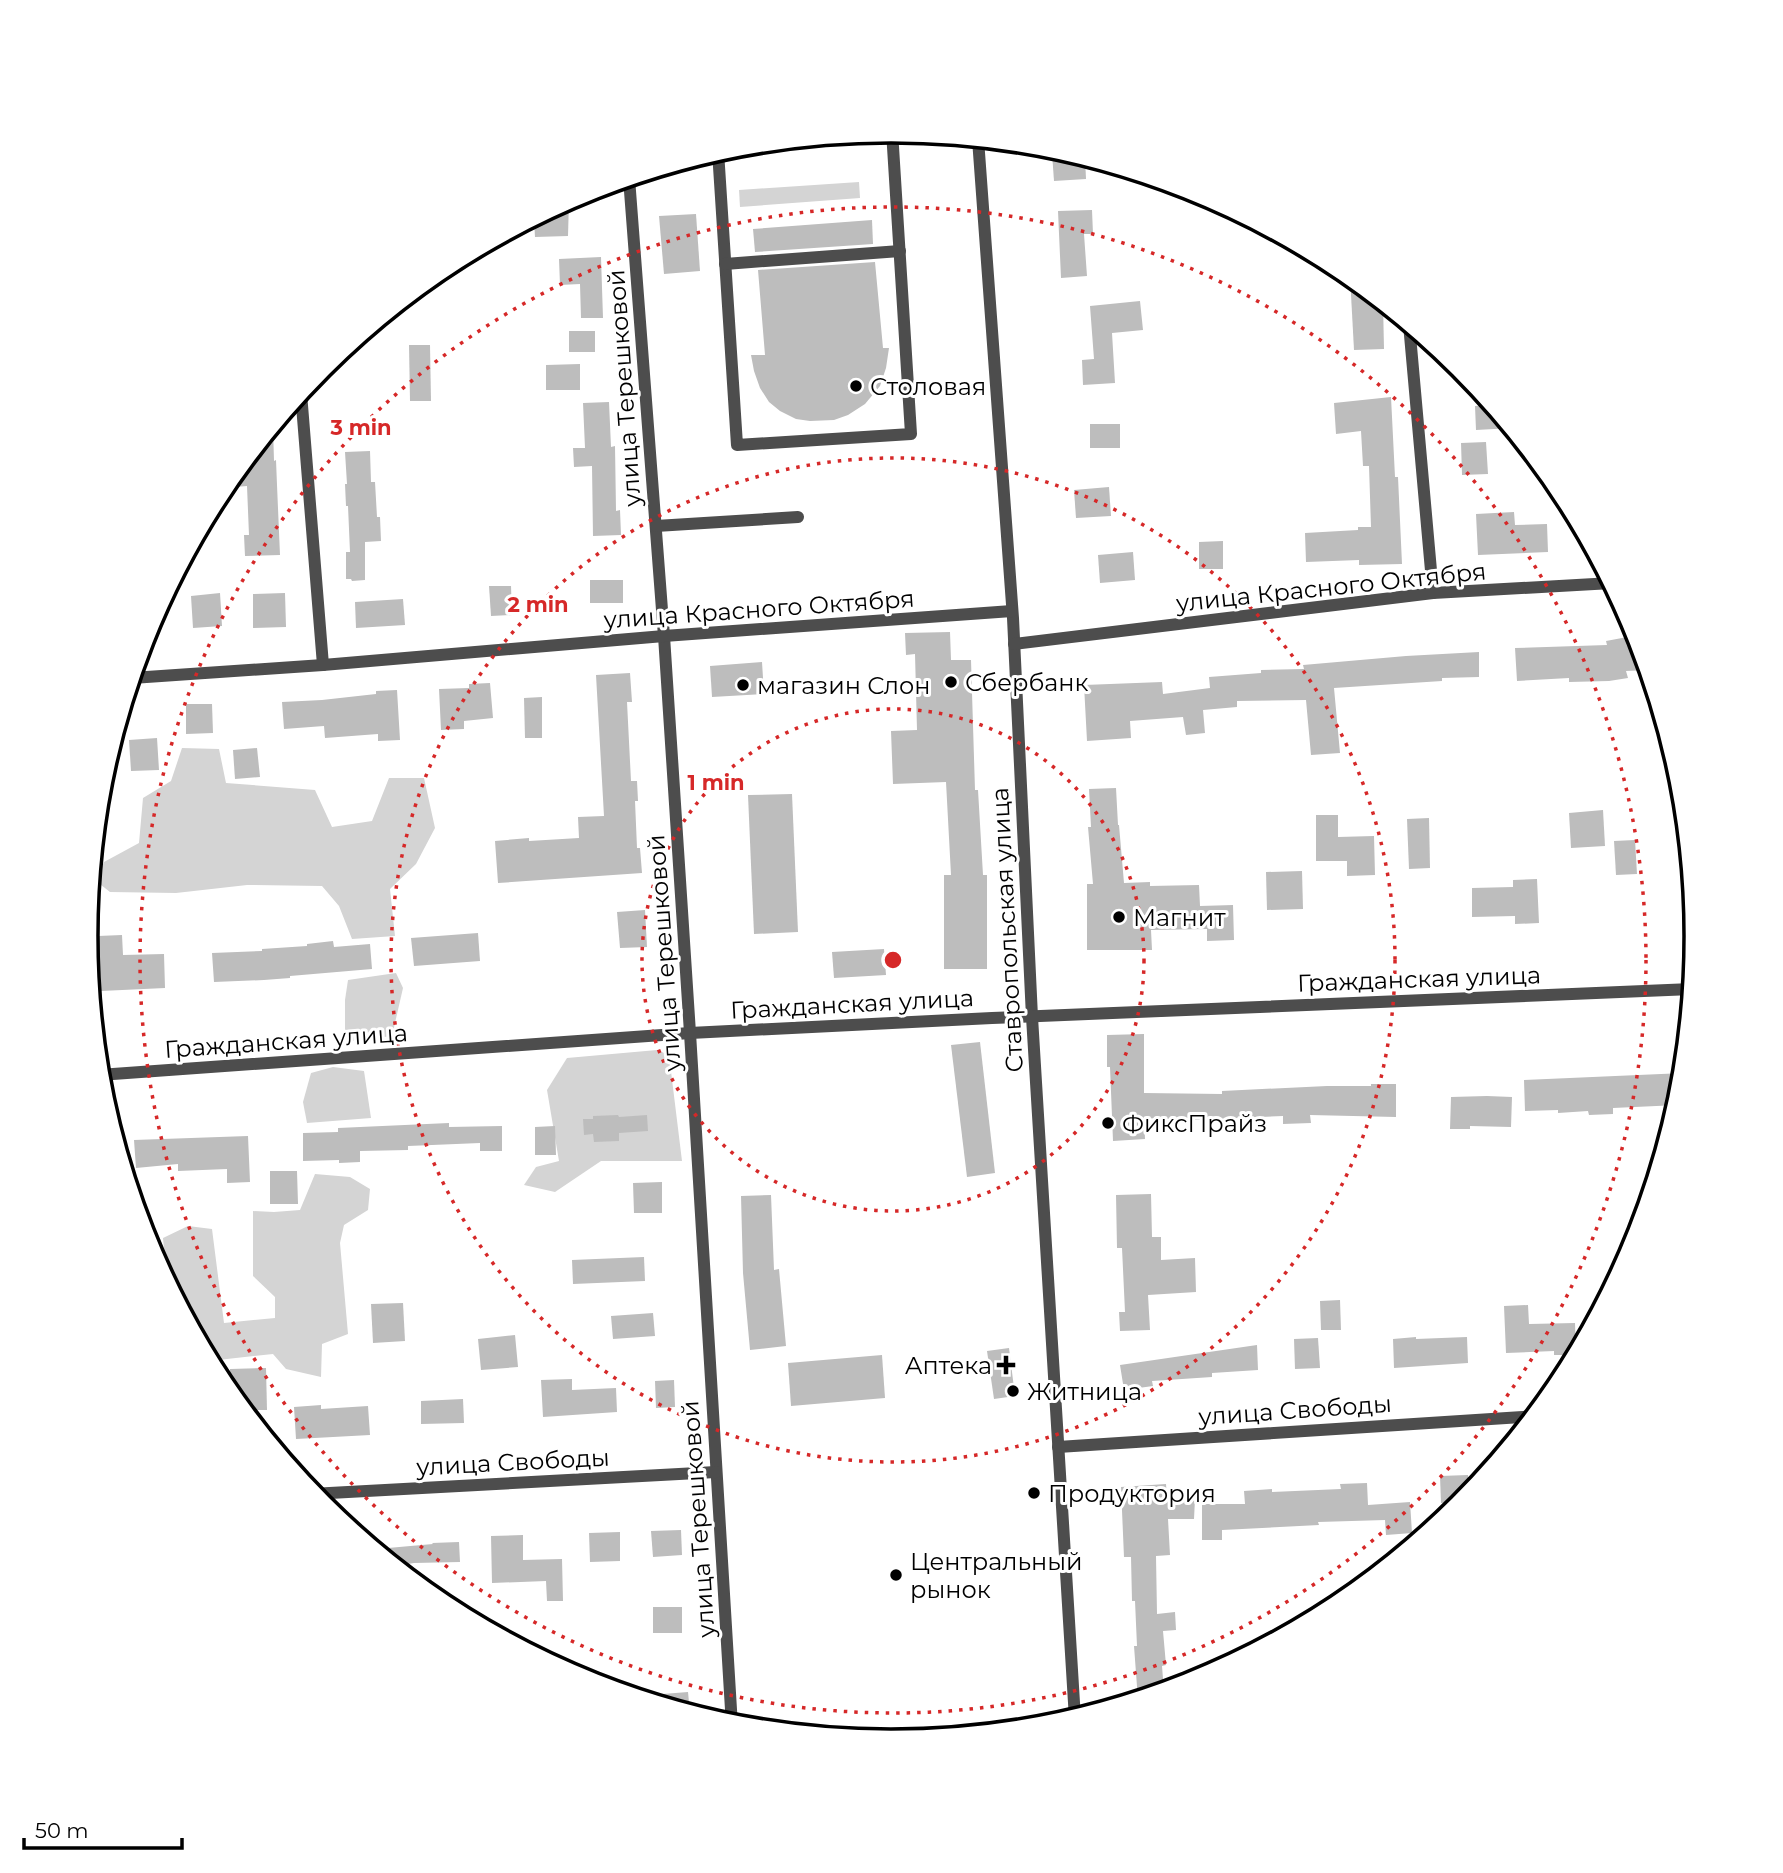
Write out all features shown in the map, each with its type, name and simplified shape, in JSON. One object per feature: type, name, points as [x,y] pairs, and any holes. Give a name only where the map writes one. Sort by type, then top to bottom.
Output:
[{"type":"street","points":[[719,162],[737,445],[898,435],[911,433],[893,143]]},
{"type":"street","name":"Ставропольская улица","points":[[979,148],[1012,611],[1032,1017],[1074,1708]]},
{"type":"street","name":"улица Терешковой","points":[[630,187],[664,636],[731,1714]]},
{"type":"street","points":[[725,264],[900,251]]},
{"type":"street","points":[[1410,336],[1433,593]]},
{"type":"street","points":[[301,406],[323,665]]},
{"type":"street","points":[[656,526],[798,517]]},
{"type":"street","name":"улица Красного Октября","points":[[1014,645],[1433,593],[1602,584]]},
{"type":"street","name":"улица Красного Октября","points":[[141,677],[1012,611]]},
{"type":"street","name":"Гражданская улица","points":[[111,1075],[690,1033],[1683,989]]},
{"type":"street","name":"улица Свободы","points":[[1058,1447],[1523,1417]]},
{"type":"street","name":"улица Свободы","points":[[326,1493],[716,1472]]},
{"type":"shaded area","points":[[859,182],[860,198],[740,207],[739,190]]},
{"type":"shaded area","points":[[182,748],[219,749],[226,783],[315,790],[332,827],[372,821],[389,778],[424,778],[435,828],[416,864],[390,889],[395,936],[352,939],[339,906],[322,886],[247,885],[176,893],[110,892],[100,884],[104,862],[139,843],[143,798],[171,781]]},
{"type":"shaded area","points":[[396,973],[403,988],[392,1036],[352,1041],[345,1031],[348,980]]},
{"type":"shaded area","points":[[657,1050],[669,1055],[682,1161],[601,1161],[555,1192],[524,1185],[536,1167],[559,1161],[547,1090],[567,1058]]},
{"type":"shaded area","points":[[333,1067],[364,1071],[371,1118],[307,1123],[303,1102],[311,1073]]},
{"type":"shaded area","points":[[315,1174],[350,1177],[370,1189],[368,1210],[344,1225],[340,1243],[348,1334],[322,1344],[321,1377],[286,1369],[273,1354],[221,1360],[180,1287],[164,1254],[163,1238],[188,1226],[212,1229],[224,1323],[275,1318],[275,1297],[253,1276],[253,1211],[300,1210]]},
{"type":"building","points":[[1052,160],[1085,167],[1086,179],[1054,181]]},
{"type":"building","points":[[1092,210],[1093,234],[1084,234],[1087,276],[1061,278],[1058,211]]},
{"type":"building","points":[[569,212],[568,236],[535,237],[535,228]]},
{"type":"building","points":[[696,214],[700,271],[664,274],[659,216]]},
{"type":"building","points":[[872,220],[873,244],[755,252],[753,229]]},
{"type":"building","points":[[601,257],[603,318],[581,318],[580,284],[560,285],[559,259]]},
{"type":"building","points":[[875,262],[883,348],[889,348],[880,386],[865,404],[834,420],[796,419],[780,411],[769,402],[760,388],[751,355],[765,355],[758,270]]},
{"type":"building","points":[[1351,290],[1383,314],[1384,349],[1354,350]]},
{"type":"building","points":[[1140,301],[1143,330],[1112,333],[1115,383],[1083,385],[1082,360],[1094,359],[1090,306]]},
{"type":"building","points":[[569,331],[595,331],[595,352],[569,352]]},
{"type":"building","points":[[409,345],[430,345],[431,401],[410,401]]},
{"type":"building","points":[[580,364],[580,390],[546,390],[546,365]]},
{"type":"building","points":[[1391,397],[1402,564],[1359,565],[1359,560],[1306,562],[1305,533],[1371,527],[1369,466],[1363,466],[1361,431],[1336,434],[1334,403]]},
{"type":"building","points":[[609,402],[611,447],[615,446],[616,511],[620,510],[621,535],[593,536],[592,466],[574,467],[573,448],[585,448],[583,403]]},
{"type":"building","points":[[1475,406],[1481,406],[1501,429],[1476,430]]},
{"type":"building","points":[[1090,424],[1120,424],[1120,448],[1090,448]]},
{"type":"building","points":[[273,439],[280,555],[245,556],[244,535],[249,535],[247,486],[238,487]]},
{"type":"building","points":[[1486,442],[1488,474],[1462,475],[1461,443]]},
{"type":"building","points":[[370,451],[371,482],[375,482],[381,541],[365,542],[365,580],[352,581],[346,579],[346,552],[350,552],[345,452]]},
{"type":"building","points":[[1109,487],[1111,516],[1076,518],[1074,490]]},
{"type":"building","points":[[1514,512],[1515,525],[1547,524],[1548,552],[1478,555],[1476,514]]},
{"type":"building","points":[[1223,541],[1223,569],[1199,569],[1199,542]]},
{"type":"building","points":[[1133,552],[1135,580],[1100,583],[1098,555]]},
{"type":"building","points":[[590,580],[623,580],[623,603],[590,603]]},
{"type":"building","points":[[489,586],[511,586],[512,615],[491,616]]},
{"type":"building","points":[[220,593],[222,626],[193,628],[191,596]]},
{"type":"building","points":[[285,593],[286,627],[253,628],[253,594]]},
{"type":"building","points":[[403,599],[405,625],[356,628],[355,602]]},
{"type":"building","points":[[950,632],[951,660],[971,660],[975,790],[978,790],[983,875],[987,875],[987,969],[944,969],[944,875],[951,875],[946,782],[893,784],[891,731],[917,730],[915,654],[906,655],[905,633]]},
{"type":"building","points":[[1627,637],[1639,670],[1626,671],[1628,678],[1609,681],[1569,682],[1569,678],[1517,681],[1515,648],[1607,645],[1606,641]]},
{"type":"building","points":[[1479,652],[1479,677],[1334,688],[1340,753],[1311,755],[1306,700],[1237,701],[1237,707],[1203,710],[1205,733],[1186,735],[1183,717],[1130,721],[1131,738],[1087,741],[1084,685],[1162,682],[1163,694],[1210,688],[1209,677],[1261,673],[1261,670],[1304,669],[1303,665]]},
{"type":"building","points":[[762,662],[764,694],[712,697],[710,666]]},
{"type":"building","points":[[630,673],[632,702],[627,702],[631,781],[637,781],[637,848],[640,848],[642,873],[498,883],[495,841],[579,838],[578,817],[604,816],[596,675]]},
{"type":"building","points":[[490,683],[493,718],[464,721],[464,729],[441,730],[439,689],[469,688],[469,684]]},
{"type":"building","points":[[397,690],[400,740],[378,741],[378,734],[325,738],[324,726],[284,729],[282,702],[322,700]]},
{"type":"building","points":[[542,697],[542,738],[525,738],[524,698]]},
{"type":"building","points":[[186,704],[212,704],[213,733],[186,734]]},
{"type":"building","points":[[157,738],[159,770],[131,771],[129,740]]},
{"type":"building","points":[[257,748],[260,777],[235,779],[233,750]]},
{"type":"building","points":[[1116,788],[1124,883],[1150,882],[1150,886],[1199,885],[1200,906],[1233,905],[1234,940],[1207,941],[1207,929],[1151,930],[1152,950],[1087,950],[1087,884],[1093,884],[1088,827],[1091,827],[1089,789]]},
{"type":"building","points":[[792,794],[798,932],[754,934],[748,795]]},
{"type":"building","points":[[1603,810],[1605,846],[1571,848],[1569,813]]},
{"type":"building","points":[[1316,815],[1338,815],[1338,837],[1374,836],[1375,875],[1347,876],[1347,861],[1316,861]]},
{"type":"building","points":[[1429,818],[1430,868],[1409,869],[1407,819]]},
{"type":"building","points":[[1635,840],[1637,874],[1616,875],[1614,841]]},
{"type":"building","points":[[1302,871],[1303,909],[1267,910],[1266,872]]},
{"type":"building","points":[[1537,879],[1539,923],[1515,924],[1515,916],[1472,917],[1472,888],[1513,887],[1513,880]]},
{"type":"building","points":[[645,910],[647,947],[620,948],[617,912]]},
{"type":"building","points":[[478,933],[480,961],[414,966],[411,938]]},
{"type":"building","points":[[122,935],[123,955],[164,954],[165,988],[101,991],[98,936]]},
{"type":"building","points":[[333,941],[334,947],[370,944],[372,969],[290,978],[214,982],[212,953],[262,951]]},
{"type":"building","points":[[884,949],[886,975],[834,978],[832,952]]},
{"type":"building","points":[[1144,1034],[1144,1093],[1222,1094],[1222,1091],[1396,1084],[1396,1117],[1310,1115],[1311,1123],[1283,1124],[1283,1116],[1195,1120],[1144,1118],[1145,1139],[1113,1141],[1107,1035]]},
{"type":"building","points":[[980,1042],[995,1173],[967,1177],[951,1045]]},
{"type":"building","points":[[1673,1073],[1667,1106],[1613,1108],[1613,1114],[1589,1115],[1588,1111],[1525,1111],[1524,1080]]},
{"type":"building","points":[[1451,1097],[1512,1097],[1511,1127],[1470,1126],[1470,1129],[1450,1129]]},
{"type":"building","points":[[647,1115],[648,1131],[619,1133],[619,1141],[594,1142],[593,1134],[584,1135],[583,1119]]},
{"type":"building","points":[[449,1123],[449,1127],[502,1126],[502,1151],[480,1151],[480,1143],[408,1146],[408,1150],[360,1151],[360,1162],[303,1161],[303,1133],[338,1132],[338,1128]]},
{"type":"building","points":[[555,1126],[556,1155],[535,1155],[535,1127]]},
{"type":"building","points":[[248,1136],[250,1182],[227,1183],[227,1169],[178,1171],[178,1164],[136,1168],[134,1140]]},
{"type":"building","points":[[270,1171],[297,1171],[298,1204],[270,1204]]},
{"type":"building","points":[[662,1182],[662,1213],[634,1213],[633,1183]]},
{"type":"building","points":[[1151,1194],[1152,1237],[1161,1237],[1161,1260],[1195,1258],[1196,1292],[1148,1295],[1150,1330],[1120,1331],[1119,1312],[1125,1312],[1122,1248],[1117,1248],[1116,1195]]},
{"type":"building","points":[[771,1195],[774,1270],[779,1269],[786,1346],[750,1350],[743,1273],[741,1196]]},
{"type":"building","points":[[644,1257],[645,1281],[573,1284],[572,1260]]},
{"type":"building","points":[[1340,1300],[1341,1330],[1321,1330],[1320,1301]]},
{"type":"building","points":[[403,1303],[405,1341],[373,1343],[371,1304]]},
{"type":"building","points":[[1528,1305],[1529,1324],[1575,1323],[1575,1339],[1565,1355],[1554,1355],[1554,1351],[1506,1353],[1504,1306]]},
{"type":"building","points":[[653,1313],[655,1336],[613,1339],[611,1316]]},
{"type":"building","points":[[515,1335],[518,1367],[481,1370],[478,1339]]},
{"type":"building","points":[[1467,1337],[1468,1363],[1394,1368],[1393,1339]]},
{"type":"building","points":[[1318,1338],[1320,1368],[1295,1369],[1294,1339]]},
{"type":"building","points":[[1257,1345],[1258,1370],[1212,1373],[1212,1377],[1152,1381],[1153,1386],[1124,1390],[1120,1365]]},
{"type":"building","points":[[1009,1348],[1015,1396],[994,1399],[987,1351]]},
{"type":"building","points":[[882,1355],[885,1398],[791,1406],[788,1363]]},
{"type":"building","points":[[266,1368],[267,1410],[255,1410],[230,1374],[230,1369]]},
{"type":"building","points":[[572,1379],[572,1390],[616,1388],[617,1412],[543,1417],[541,1380]]},
{"type":"building","points":[[674,1380],[675,1407],[656,1408],[655,1381]]},
{"type":"building","points":[[463,1399],[464,1423],[421,1424],[421,1401]]},
{"type":"building","points":[[321,1405],[321,1409],[368,1406],[370,1435],[296,1439],[294,1407]]},
{"type":"building","points":[[1468,1475],[1468,1482],[1448,1503],[1441,1503],[1440,1476]]},
{"type":"building","points":[[1367,1483],[1368,1505],[1410,1502],[1412,1533],[1386,1535],[1385,1520],[1318,1522],[1319,1525],[1222,1530],[1222,1540],[1202,1540],[1202,1504],[1245,1504],[1244,1491],[1341,1489],[1340,1484]]},
{"type":"building","points":[[1166,1484],[1167,1498],[1195,1499],[1194,1519],[1168,1519],[1170,1555],[1156,1556],[1157,1614],[1175,1612],[1176,1630],[1163,1631],[1166,1665],[1162,1666],[1163,1682],[1137,1691],[1134,1646],[1137,1646],[1135,1601],[1132,1601],[1131,1557],[1124,1557],[1121,1487]]},
{"type":"building","points":[[681,1530],[682,1555],[653,1557],[651,1531]]},
{"type":"building","points":[[620,1532],[620,1561],[590,1562],[589,1533]]},
{"type":"building","points":[[523,1535],[523,1560],[562,1559],[563,1601],[547,1601],[546,1581],[492,1583],[491,1536]]},
{"type":"building","points":[[459,1542],[460,1562],[406,1564],[388,1550],[388,1548]]},
{"type":"building","points":[[653,1607],[682,1607],[682,1633],[653,1633]]},
{"type":"building","points":[[688,1692],[689,1704],[686,1703],[657,1694]]},
{"type":"place","name":"Столовая","points":[[856,386]]},
{"type":"place","name":"Сбербанк","points":[[951,682]]},
{"type":"place","name":"магазин Слон","points":[[743,685]]},
{"type":"place","name":"Магнит","points":[[1119,917]]},
{"type":"place","name":"ФиксПрайз","points":[[1108,1123]]},
{"type":"place","name":"Аптека","points":[[1006,1365]]},
{"type":"place","name":"Житница","points":[[1013,1391]]},
{"type":"place","name":"Продуктория","points":[[1034,1493]]},
{"type":"place","name":"Центральный рынок","points":[[896,1575]]}]
